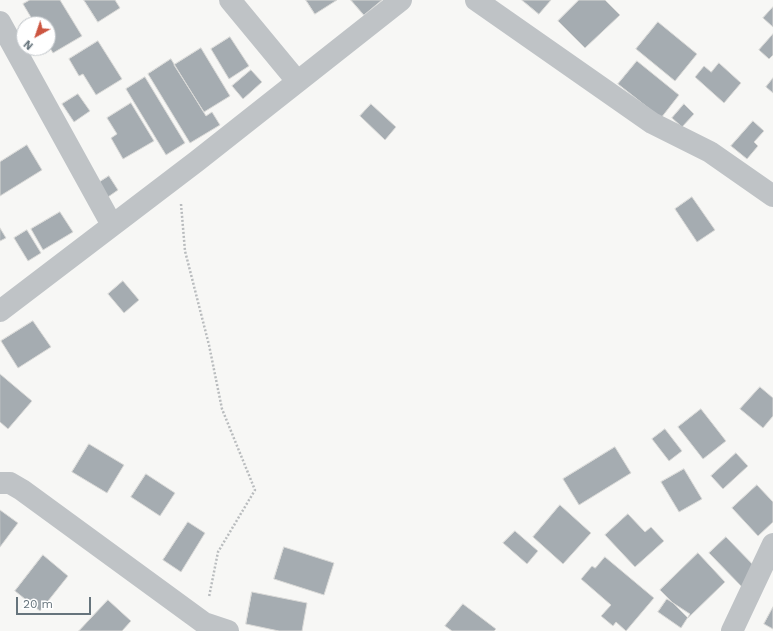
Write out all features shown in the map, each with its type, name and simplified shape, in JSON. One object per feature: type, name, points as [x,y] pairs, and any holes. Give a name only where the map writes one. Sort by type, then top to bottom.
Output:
[{"type":"street","points":[[230,0],[297,82]]},
{"type":"street","points":[[0,310],[197,161],[401,0]]},
{"type":"street","points":[[476,0],[652,122],[710,152],[773,196]]},
{"type":"street","points":[[0,22],[112,226]]},
{"type":"street","points":[[0,483],[10,483],[22,490],[203,627],[228,631]]},
{"type":"street","points":[[732,631],[773,544]]},
{"type":"path","points":[[180,201],[185,251],[209,345],[222,409],[255,490],[218,552],[203,627]]},
{"type":"building","points":[[30,0],[60,0],[82,36],[56,51],[56,16],[30,16],[23,4]]},
{"type":"building","points":[[84,0],[115,0],[120,8],[98,22]]},
{"type":"building","points":[[306,0],[337,0],[315,14]]},
{"type":"building","points":[[351,0],[382,0],[364,15]]},
{"type":"building","points":[[522,0],[551,0],[539,14]]},
{"type":"building","points":[[579,0],[605,0],[620,15],[585,48],[558,21]]},
{"type":"building","points":[[773,7],[773,27],[763,18]]},
{"type":"building","points":[[658,22],[697,54],[675,81],[636,49]]},
{"type":"building","points":[[773,34],[773,55],[769,59],[759,50]]},
{"type":"building","points":[[230,37],[249,66],[229,79],[211,49]]},
{"type":"building","points":[[98,41],[122,79],[96,95],[83,74],[79,76],[69,59]]},
{"type":"building","points":[[201,48],[230,96],[204,112],[174,65]]},
{"type":"building","points":[[171,59],[206,116],[212,112],[220,125],[190,143],[148,74]]},
{"type":"building","points":[[637,61],[679,95],[661,118],[618,84]]},
{"type":"building","points":[[719,63],[741,83],[724,103],[695,77],[704,66],[711,72]]},
{"type":"building","points":[[251,70],[262,82],[243,99],[232,86]]},
{"type":"building","points":[[145,77],[185,143],[166,155],[126,89]]},
{"type":"building","points":[[773,78],[773,93],[766,87]]},
{"type":"building","points":[[78,94],[90,111],[74,122],[62,104]]},
{"type":"building","points":[[131,103],[154,141],[123,159],[111,138],[117,134],[107,118]]},
{"type":"building","points":[[371,104],[396,127],[385,140],[360,116]]},
{"type":"building","points":[[684,104],[694,114],[682,127],[672,118]]},
{"type":"building","points":[[753,121],[764,131],[754,142],[758,146],[747,159],[731,146]]},
{"type":"building","points":[[27,145],[42,170],[0,196],[0,162]]},
{"type":"building","points":[[109,176],[118,190],[108,197],[98,183]]},
{"type":"building","points":[[692,197],[715,230],[697,242],[675,209]]},
{"type":"building","points":[[60,212],[73,232],[43,250],[31,229]]},
{"type":"building","points":[[0,228],[6,238],[0,241]]},
{"type":"building","points":[[27,230],[41,253],[28,261],[14,238]]},
{"type":"building","points":[[123,281],[139,300],[124,313],[108,294]]},
{"type":"building","points":[[33,321],[51,347],[18,368],[1,341]]},
{"type":"building","points":[[0,374],[32,401],[8,429],[0,422]]},
{"type":"building","points":[[760,387],[773,398],[773,416],[763,428],[740,409]]},
{"type":"building","points":[[701,409],[726,441],[703,459],[678,427]]},
{"type":"building","points":[[665,429],[682,451],[669,461],[652,439]]},
{"type":"building","points":[[89,444],[124,465],[107,493],[72,472]]},
{"type":"building","points":[[615,447],[631,473],[579,505],[563,479]]},
{"type":"building","points":[[736,453],[748,466],[723,489],[711,476]]},
{"type":"building","points":[[684,469],[702,499],[679,512],[661,482]]},
{"type":"building","points":[[146,474],[175,493],[160,516],[131,497]]},
{"type":"building","points":[[757,485],[773,502],[773,522],[758,536],[732,508]]},
{"type":"building","points":[[560,505],[591,533],[563,564],[533,537]]},
{"type":"building","points":[[0,510],[18,523],[0,547]]},
{"type":"building","points":[[628,514],[645,532],[651,527],[664,541],[635,567],[605,535]]},
{"type":"building","points":[[188,522],[205,533],[181,572],[163,560]]},
{"type":"building","points":[[515,531],[538,551],[527,564],[503,543]]},
{"type":"building","points":[[726,537],[760,572],[743,588],[709,553]]},
{"type":"building","points":[[284,547],[334,563],[324,595],[274,579]]},
{"type":"building","points":[[698,553],[725,582],[688,618],[660,590]]},
{"type":"building","points":[[43,555],[68,576],[40,611],[15,591]]},
{"type":"building","points":[[605,557],[654,598],[626,631],[616,622],[613,626],[601,616],[611,605],[581,579],[592,566],[595,568]]},
{"type":"building","points":[[252,592],[307,603],[302,631],[279,631],[246,624]]},
{"type":"building","points":[[667,599],[690,614],[681,628],[658,612]]},
{"type":"building","points":[[108,600],[131,621],[122,631],[79,631]]},
{"type":"building","points":[[463,604],[496,629],[494,631],[452,631],[445,626]]},
{"type":"building","points":[[773,607],[773,629],[764,624]]}]
